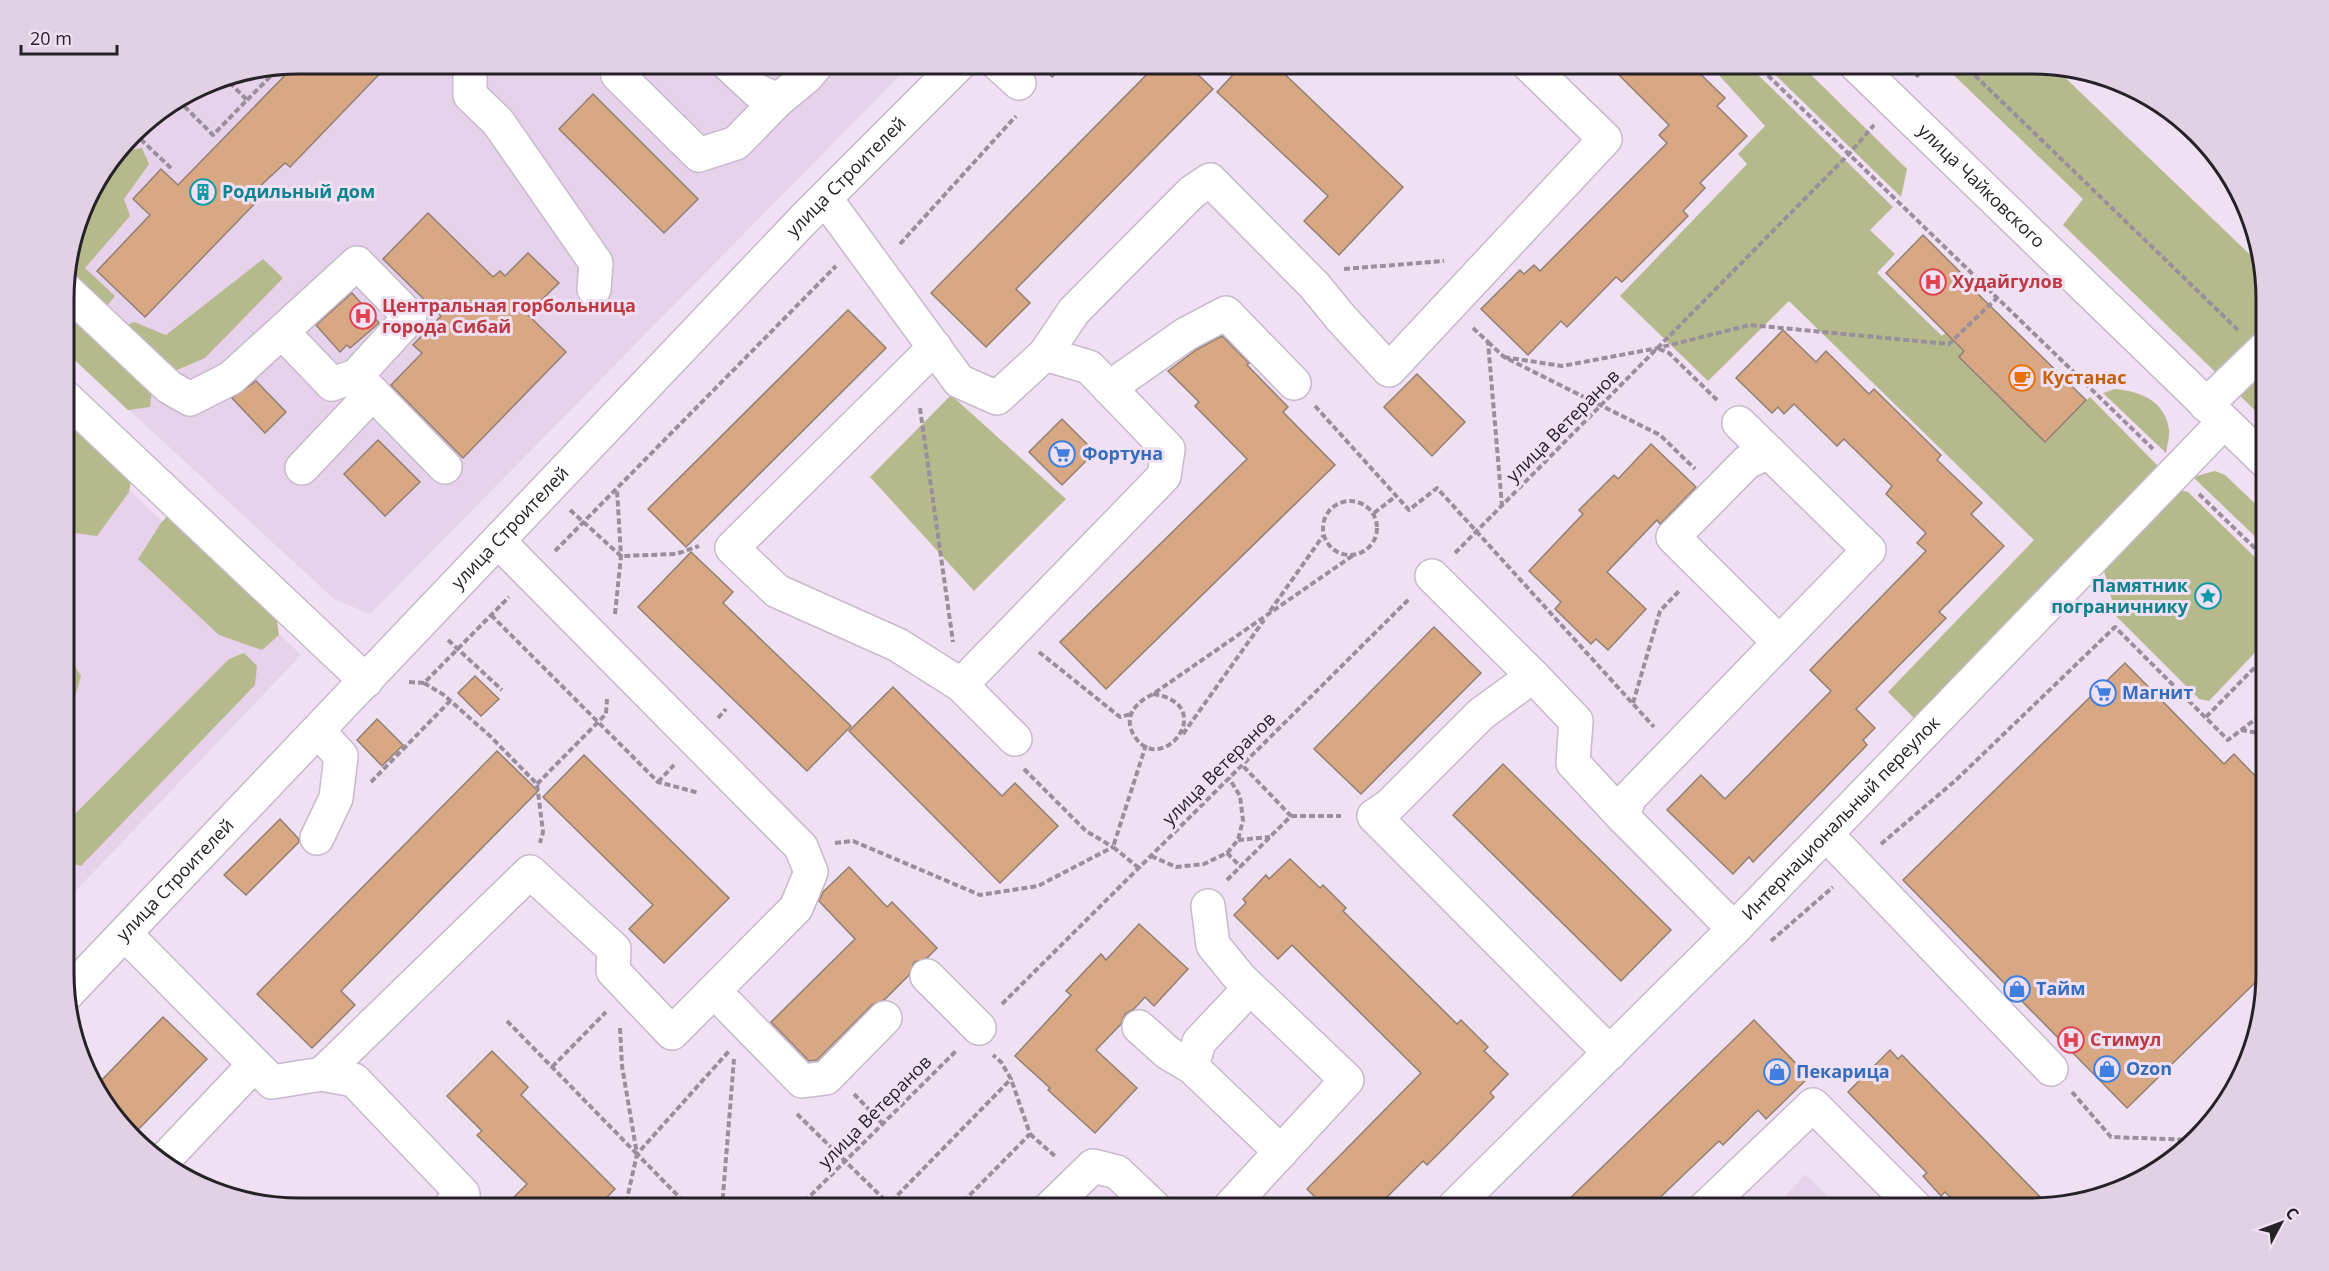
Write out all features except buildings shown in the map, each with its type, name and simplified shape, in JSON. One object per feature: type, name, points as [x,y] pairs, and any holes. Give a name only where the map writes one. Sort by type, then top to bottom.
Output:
[{"type":"street","points":[[471,74],[470,95],[498,122],[596,263],[594,288]]},
{"type":"street","points":[[618,74],[699,155],[736,144],[778,100],[809,74]]},
{"type":"street","points":[[739,74],[757,91],[778,100]]},
{"type":"street","name":"улица Строителей","points":[[74,987],[825,198],[949,74]]},
{"type":"street","points":[[825,198],[878,269],[924,357],[959,381],[997,398],[1045,354],[1074,311],[1192,192],[1209,180],[1302,272],[1389,370],[1605,139],[1538,74]]},
{"type":"street","name":"улица Чайковского","points":[[1870,74],[2256,453]]},
{"type":"street","points":[[74,297],[169,387],[190,399],[231,378],[357,263],[410,317],[364,385],[302,468]]},
{"type":"street","points":[[1109,388],[1186,334],[1226,314],[1294,383]]},
{"type":"street","points":[[282,332],[332,384],[364,385],[445,466]]},
{"type":"street","points":[[961,685],[1164,476],[1168,449],[1089,367],[1045,354]]},
{"type":"street","points":[[924,357],[732,548],[777,591],[898,645],[961,685],[1015,739]]},
{"type":"street","name":"Интернациональный переулок","points":[[1463,1198],[1734,929],[2176,472],[2215,414],[2256,360]]},
{"type":"street","points":[[74,405],[366,681]]},
{"type":"street","points":[[1623,817],[1629,798],[1869,550],[1739,423]]},
{"type":"street","points":[[1769,452],[1747,462],[1673,537],[1779,642]]},
{"type":"street","points":[[322,1074],[530,872],[614,949],[613,971],[624,994],[672,1034],[796,908],[811,872],[801,847],[498,541]]},
{"type":"street","points":[[1432,576],[1533,675],[1575,721],[1573,763],[1734,929]]},
{"type":"street","points":[[1533,675],[1481,714],[1389,806],[1374,816],[1610,1053]]},
{"type":"street","points":[[316,838],[336,798],[341,756],[318,731]]},
{"type":"street","points":[[1826,834],[2052,1069]]},
{"type":"street","points":[[1208,906],[1213,945],[1250,988],[1347,1080],[1238,1198]]},
{"type":"street","points":[[125,933],[272,1082],[322,1074],[354,1080],[463,1194],[459,1198]]},
{"type":"street","points":[[927,976],[975,1031]]},
{"type":"street","points":[[1192,1067],[1199,1042],[1250,988]]},
{"type":"street","points":[[714,991],[802,1081],[826,1078],[885,1018]]},
{"type":"street","points":[[1139,1027],[1168,1053],[1192,1067],[1281,1152]]},
{"type":"street","points":[[168,1156],[254,1065]]},
{"type":"street","points":[[1715,1198],[1813,1105],[1906,1198]]},
{"type":"street","points":[[1060,1198],[1093,1166],[1117,1172],[1144,1198]]},
{"type":"path","points":[[878,269],[1020,85],[1042,74]]},
{"type":"path","points":[[1766,74],[2256,549]]},
{"type":"path","points":[[1973,74],[2256,344]]},
{"type":"path","points":[[183,105],[213,135],[272,75]]},
{"type":"path","points":[[231,84],[247,100]]},
{"type":"path","points":[[140,138],[173,170]]},
{"type":"path","name":"улица Ветеранов","points":[[808,1198],[1477,532],[1849,154]]},
{"type":"path","points":[[424,683],[858,243]]},
{"type":"path","points":[[1302,272],[1495,257]]},
{"type":"path","points":[[1504,357],[1562,366],[1658,348],[1750,325],[1949,344],[1997,298]]},
{"type":"path","points":[[1450,304],[1504,357],[1659,435],[1718,491]]},
{"type":"path","points":[[1488,342],[1502,506]]},
{"type":"path","points":[[1658,348],[1670,353],[1739,423]]},
{"type":"path","points":[[924,357],[954,648]]},
{"type":"path","points":[[1294,383],[1409,510],[1437,488],[1675,750]]},
{"type":"path","points":[[549,488],[583,523],[621,556],[676,554],[707,543],[732,548]]},
{"type":"path","points":[[1374,513],[1396,496]]},
{"type":"path","points":[[1323,536],[1332,549],[1346,556],[1355,554],[1362,553],[1374,543],[1378,528],[1374,513],[1362,503],[1346,500],[1332,507],[1324,520],[1323,536],[1267,616],[1181,737],[1169,747],[1153,749],[1139,743],[1131,729],[1131,714],[1139,701],[1154,694],[1267,616],[1355,554]]},
{"type":"path","points":[[1633,704],[1660,611],[1703,567]]},
{"type":"path","points":[[491,615],[658,782],[700,793]]},
{"type":"path","points":[[425,619],[502,690]]},
{"type":"path","points":[[1856,866],[1956,780],[2115,627],[2228,740],[2256,719]]},
{"type":"path","points":[[1013,631],[1120,717],[1131,714]]},
{"type":"path","points":[[2205,717],[2256,666]]},
{"type":"path","points":[[366,681],[424,683],[450,701],[490,736],[537,784],[543,832],[530,872]]},
{"type":"path","points":[[1154,694],[1169,696],[1181,707],[1185,722],[1181,737]]},
{"type":"path","points":[[336,798],[356,798],[450,701]]},
{"type":"path","points":[[2241,730],[2256,732]]},
{"type":"path","points":[[1015,739],[1023,768],[1086,831],[1113,847],[1139,868]]},
{"type":"path","points":[[801,847],[853,841],[980,895],[1038,886],[1113,847],[1146,745]]},
{"type":"path","points":[[1242,765],[1291,816]]},
{"type":"path","points":[[1151,856],[1176,867],[1204,864],[1227,853],[1238,840],[1243,820],[1240,796],[1229,778]]},
{"type":"path","points":[[1208,906],[1212,896],[1291,816],[1374,816]]},
{"type":"path","points":[[1238,840],[1270,837]]},
{"type":"path","points":[[1227,853],[1241,867]]},
{"type":"path","points":[[552,1067],[624,994]]},
{"type":"path","points":[[624,994],[622,1066],[637,1154],[627,1198]]},
{"type":"path","points":[[507,1021],[680,1198]]},
{"type":"path","points":[[967,1198],[1030,1134],[1011,1080],[975,1031]]},
{"type":"path","points":[[637,1154],[735,1044],[723,1198]]},
{"type":"path","points":[[2052,1069],[2112,1137],[2182,1140]]},
{"type":"path","points":[[833,1071],[882,1123]]},
{"type":"path","points":[[897,1198],[1011,1080]]},
{"type":"path","points":[[794,1111],[881,1198]]},
{"type":"shaded area","name":"Центральная горбольница города Сибай","points":[[901,74],[370,614],[334,599],[74,359],[75,269],[85,226],[111,173],[139,139],[173,111],[199,97],[226,85],[269,75]]},
{"type":"shaded area","points":[[74,437],[301,655],[74,893]]},
{"type":"shaded area","points":[[1805,1174],[1830,1198],[1784,1198]]},
{"type":"green space","points":[[1718,74],[1757,74],[1893,207],[1870,230],[1895,254],[1877,273],[1942,336],[1959,321],[2063,423],[2090,397],[2159,467],[1914,718],[1888,692],[2034,540],[1789,301],[1708,381],[1620,296],[1747,164],[1738,154],[1765,126]]},
{"type":"green space","points":[[1774,74],[1810,74],[1907,169],[1901,197]]},
{"type":"green space","points":[[1952,74],[2063,76],[2251,256],[2256,298],[2256,411],[2063,225],[2083,199]]},
{"type":"green space","points":[[142,148],[149,164],[124,199],[130,216],[85,268],[115,296],[100,314],[74,290],[75,269],[81,240],[91,212],[111,173],[129,150]]},
{"type":"green space","points":[[263,259],[283,278],[205,358],[170,373],[125,326],[134,322],[166,335]]},
{"type":"green space","points":[[74,319],[152,390],[150,407],[128,410],[74,359]]},
{"type":"green space","points":[[2115,389],[2142,395],[2150,399],[2162,411],[2169,429],[2166,453],[2103,393]]},
{"type":"green space","points":[[951,395],[1066,499],[974,591],[870,477]]},
{"type":"green space","points":[[74,422],[132,477],[129,492],[97,536],[74,533]]},
{"type":"green space","points":[[2215,471],[2225,475],[2256,504],[2256,537],[2193,477]]},
{"type":"green space","points":[[2180,490],[2188,492],[2256,558],[2256,651],[2209,701],[2199,699],[2116,616],[2103,567]]},
{"type":"green space","points":[[170,513],[275,608],[279,635],[262,650],[219,635],[138,559]]},
{"type":"green space","points":[[244,653],[257,666],[255,685],[81,866],[74,864],[74,815],[229,659]]},
{"type":"green space","points":[[74,665],[81,676],[74,700]]},
{"type":"place","name":"Родильный дом","points":[[203,192]]},
{"type":"place","name":"Худайгулов","points":[[1933,282]]},
{"type":"place","name":"Центральная горбольница города Сибай","points":[[363,316]]},
{"type":"place","name":"Кустанас","points":[[2022,378]]},
{"type":"place","name":"Фортуна","points":[[1062,454]]},
{"type":"place","name":"Памятник пограничнику","points":[[2208,596]]},
{"type":"place","name":"Магнит","points":[[2103,693]]},
{"type":"place","name":"Тайм","points":[[2017,989]]},
{"type":"place","name":"Стимул","points":[[2071,1040]]},
{"type":"place","name":"Ozon","points":[[2107,1069]]},
{"type":"place","name":"Пекарица","points":[[1777,1072]]}]
